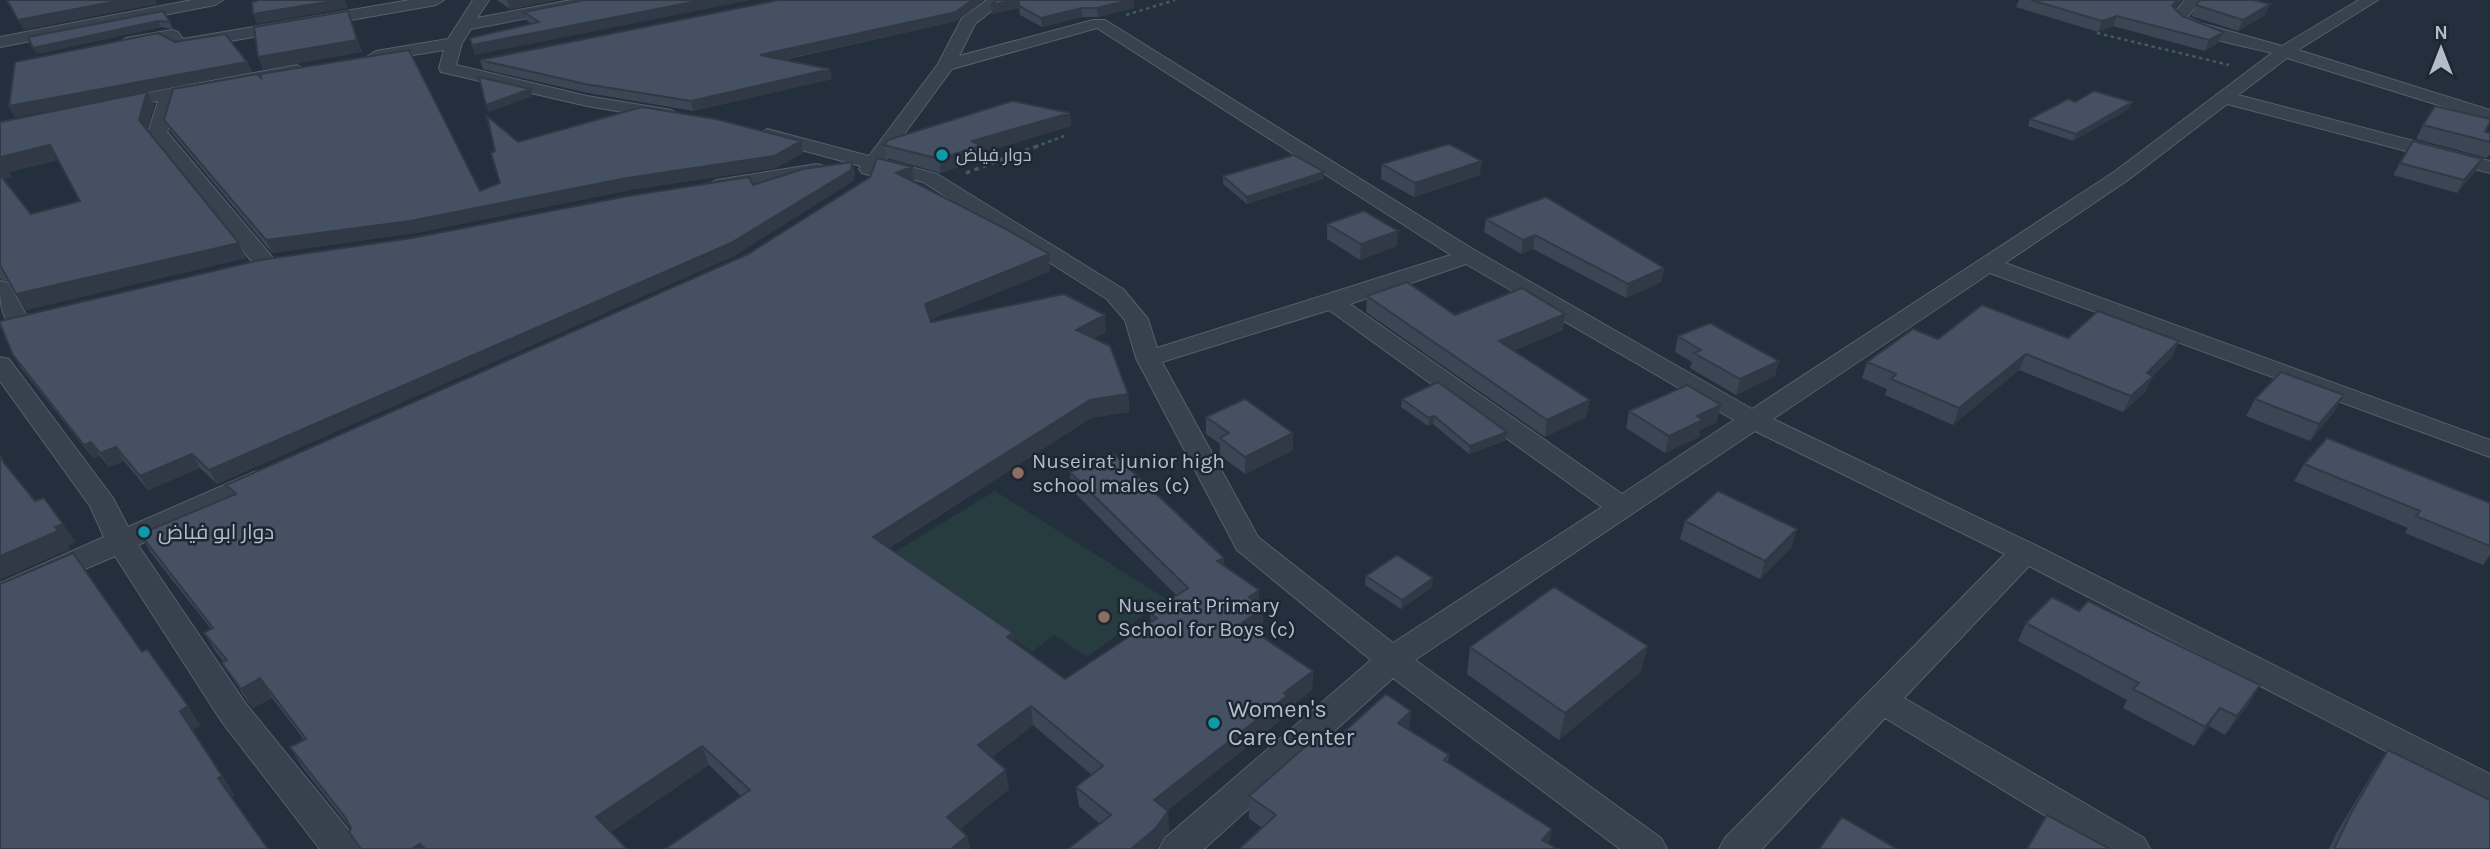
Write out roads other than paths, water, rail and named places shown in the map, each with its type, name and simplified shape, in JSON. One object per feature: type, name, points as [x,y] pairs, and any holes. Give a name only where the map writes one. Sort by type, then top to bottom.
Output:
[{"type":"street","points":[[0,42],[215,0]]},
{"type":"street","points":[[111,46],[162,35],[172,35],[179,45],[436,0]]},
{"type":"street","points":[[447,68],[454,43],[481,0]]},
{"type":"street","points":[[467,25],[594,0]]},
{"type":"street","points":[[853,193],[863,186],[870,162],[946,65],[968,21],[997,0]]},
{"type":"street","points":[[2193,0],[2178,18],[2193,26],[2284,51],[2490,116]]},
{"type":"street","points":[[1178,849],[1392,660],[2121,176],[2284,51],[2370,0]]},
{"type":"street","points":[[946,65],[1099,23],[1468,256],[1753,420],[2025,552],[2490,790]]},
{"type":"street","points":[[360,59],[454,43]]},
{"type":"street","points":[[447,68],[487,61]]},
{"type":"street","points":[[102,106],[309,68]]},
{"type":"street","points":[[447,68],[587,101],[694,119]]},
{"type":"street","points":[[169,94],[157,133],[177,153],[265,263]]},
{"type":"street","points":[[2224,97],[2490,167]]},
{"type":"street","points":[[745,130],[930,178],[1115,294],[1136,319],[1148,358],[1247,543],[1392,660],[1648,849]]},
{"type":"street","points":[[698,188],[870,162]]},
{"type":"street","points":[[1148,358],[1332,302],[1468,256]]},
{"type":"street","points":[[238,270],[292,259]]},
{"type":"street","points":[[1987,264],[2490,449]]},
{"type":"street","points":[[0,288],[10,325],[45,317]]},
{"type":"street","points":[[1332,302],[1622,507]]},
{"type":"street","points":[[0,364],[103,504],[121,542],[234,713],[342,849]]},
{"type":"street","points":[[0,595],[286,468]]},
{"type":"street","points":[[1738,849],[2025,552]]},
{"type":"street","points":[[1881,700],[2131,849]]},
{"type":"place","name":"دوار فياض","points":[[942,155]]},
{"type":"place","name":"Nuseirat junior high school males (c)","points":[[1018,473]]},
{"type":"place","name":"دوار ابو فياض","points":[[144,532]]},
{"type":"place","name":"Nuseirat Primary School for Boys (c)","points":[[1104,617]]},
{"type":"place","name":"Women's Care Center","points":[[1214,723]]}]
